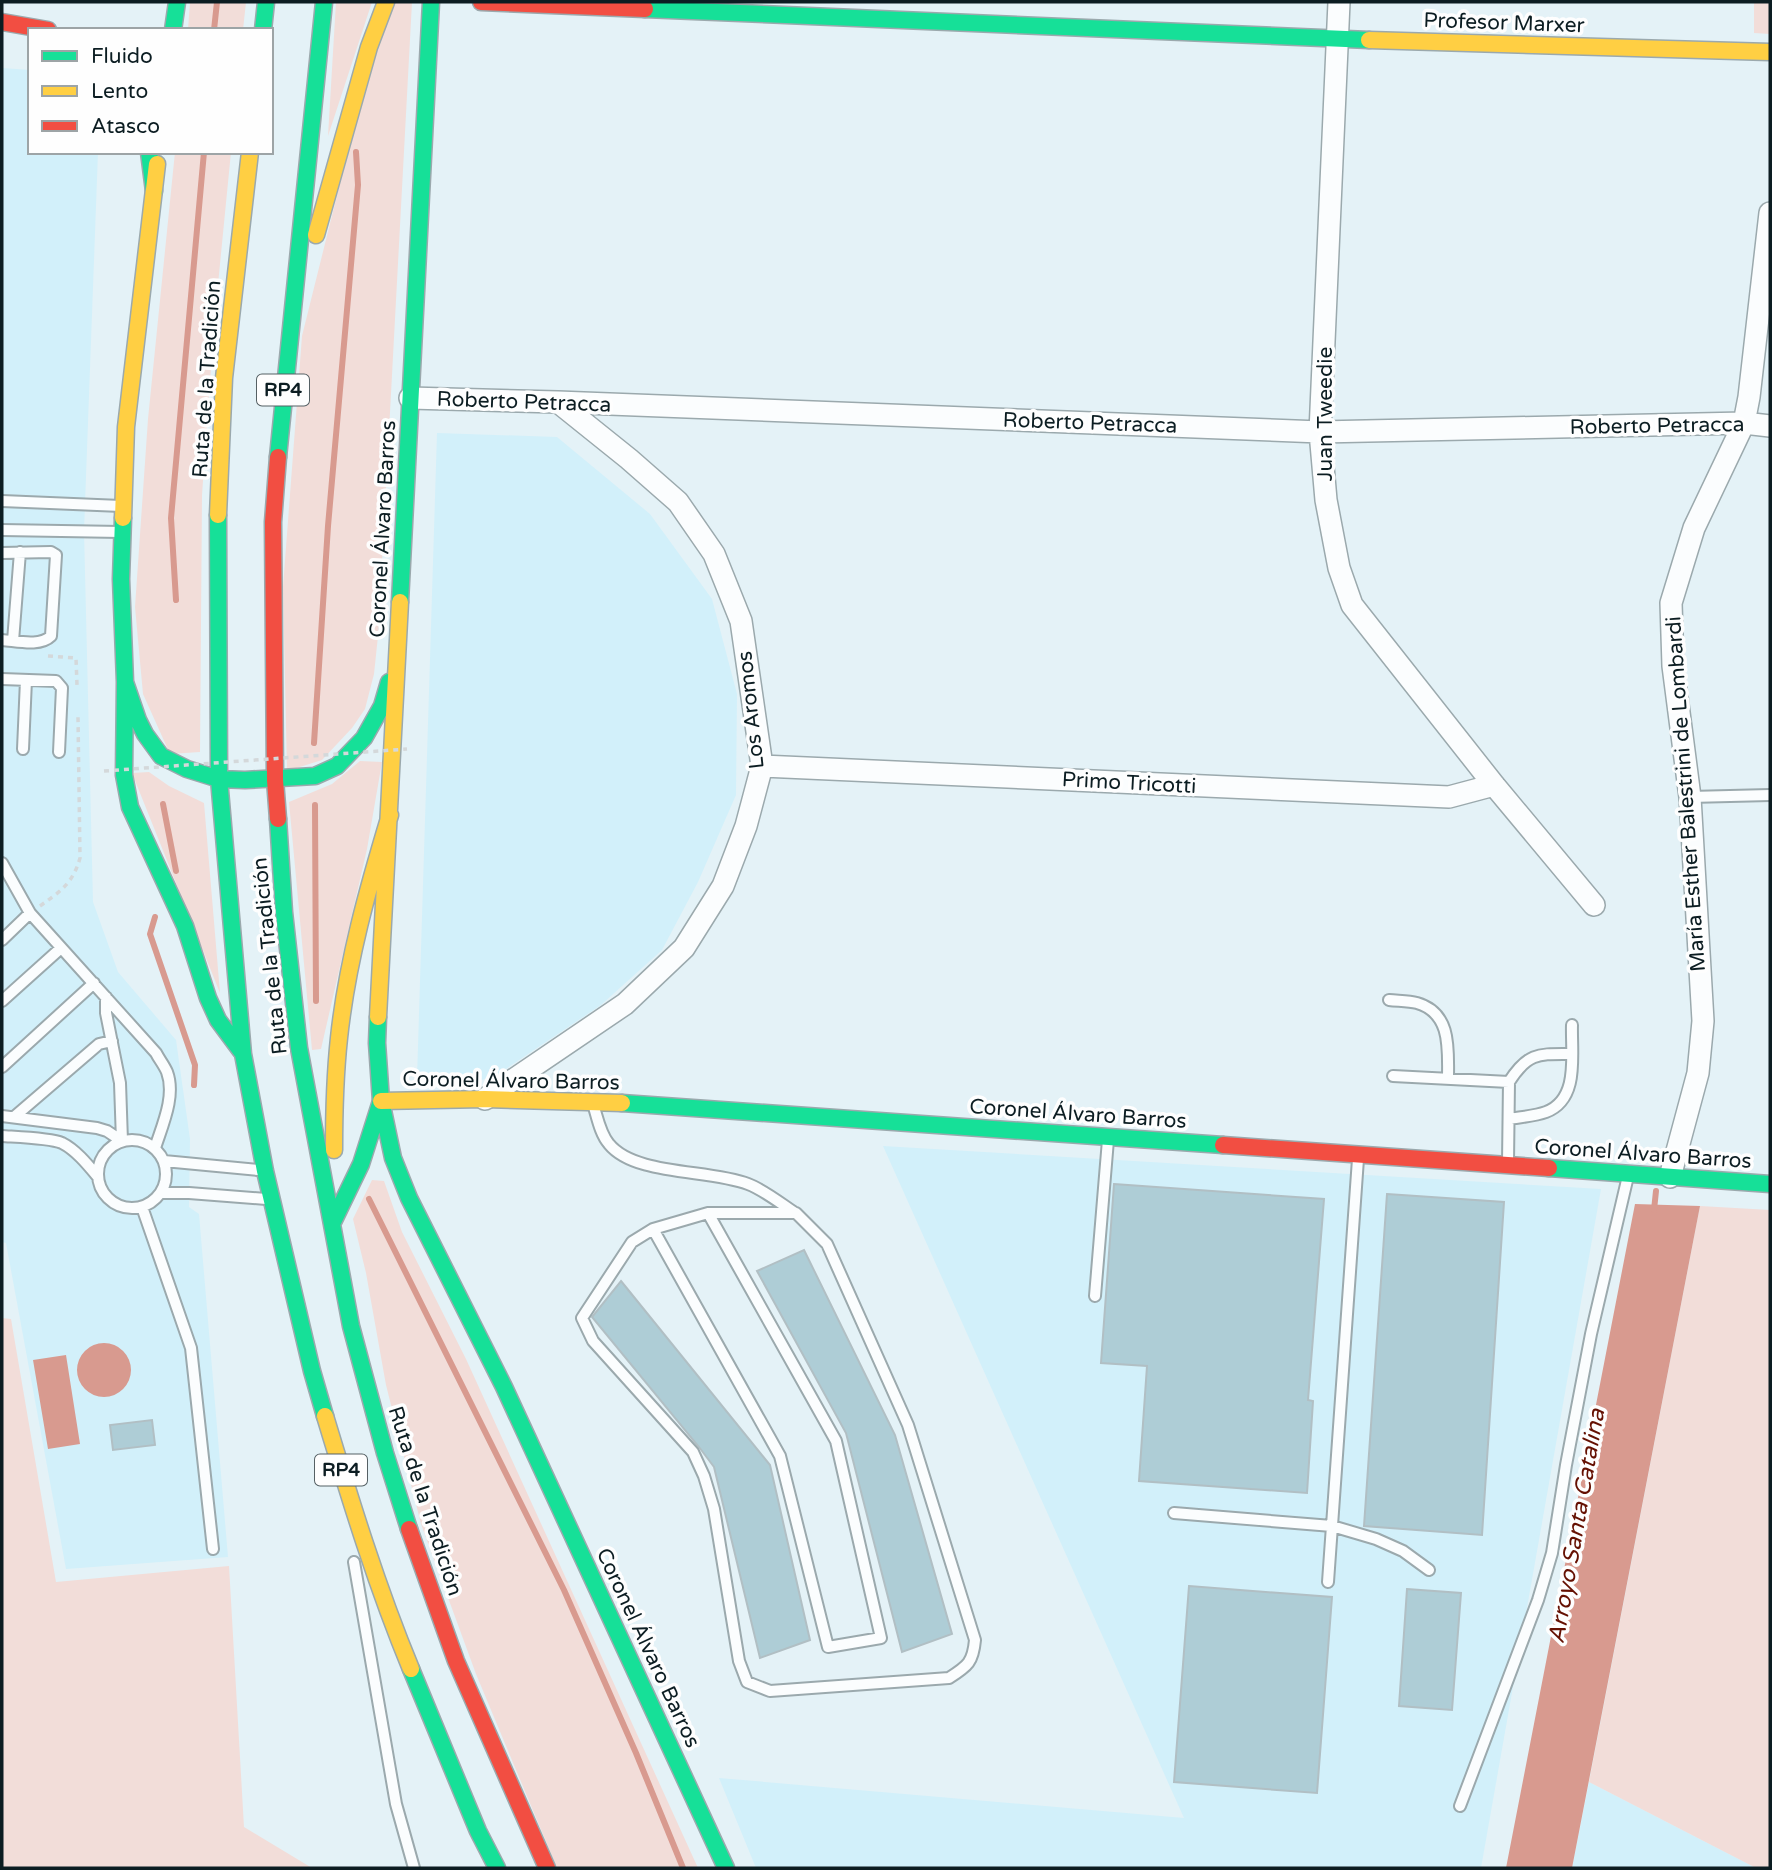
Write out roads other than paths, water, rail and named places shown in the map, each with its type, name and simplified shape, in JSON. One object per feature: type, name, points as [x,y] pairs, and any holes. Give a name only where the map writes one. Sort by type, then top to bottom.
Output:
[{"type":"main road","points":[[173,28],[177,2]]},
{"type":"main road","points":[[263,28],[266,2]]},
{"type":"main road","name":"Ruta de la Tradición","points":[[324,2],[289,332],[273,522],[275,780],[284,912],[299,1048],[351,1326],[385,1454],[415,1548],[456,1661],[547,1868]]},
{"type":"main road","points":[[289,332],[369,47],[386,2]]},
{"type":"main road","name":"Coronel Álvaro Barros","points":[[431,2],[377,1043],[382,1101],[394,1158],[409,1198],[504,1387],[726,1868]]},
{"type":"main road","name":"Profesor Marxer","points":[[481,2],[1338,39],[1770,52]]},
{"type":"main road","points":[[2,22],[36,28]]},
{"type":"main road","points":[[149,154],[154,191]]},
{"type":"main road","points":[[158,154],[127,427],[121,579],[125,682],[124,775],[130,807],[185,926],[208,998],[218,1020],[243,1054]]},
{"type":"main road","name":"Ruta de la Tradición","points":[[250,154],[224,391],[218,513],[219,779],[243,1054],[265,1171],[312,1371],[329,1429],[390,1618],[478,1831],[497,1868]]},
{"type":"main road","points":[[125,682],[138,720],[161,756],[187,769],[219,779],[275,780],[316,776],[337,766],[363,738],[382,706],[398,647]]},
{"type":"main road","points":[[332,1224],[336,1069],[344,1003],[359,929],[390,815]]},
{"type":"main road","points":[[332,1224],[361,1164],[382,1101]]},
{"type":"main road","name":"Coronel Álvaro Barros","points":[[382,1101],[592,1101],[1770,1184]]},
{"type":"street","name":"Juan Tweedie","points":[[1339,2],[1320,432],[1325,500],[1339,568],[1352,605],[1494,785],[1594,905]]},
{"type":"street","name":"María Esther Balestrini de Lombardi","points":[[1670,1177],[1698,1073],[1703,1021],[1690,797],[1673,666],[1671,603],[1695,528],[1744,423],[1770,213]]},
{"type":"street","name":"Roberto Petracca","points":[[410,398],[1320,432],[1744,423],[1770,426]]},
{"type":"street","name":"Los Aromos","points":[[485,1099],[625,1004],[684,948],[723,886],[746,826],[762,766],[741,621],[714,554],[678,502],[558,402]]},
{"type":"street","name":"Primo Tricotti","points":[[762,766],[1448,797],[1494,785]]},
{"type":"lane","points":[[2,501],[124,506]]},
{"type":"lane","points":[[2,530],[123,532]]},
{"type":"lane","points":[[2,553],[20,552],[51,552],[56,555],[51,636],[36,643],[7,641],[20,552]]},
{"type":"lane","points":[[2,679],[56,681],[62,688],[60,752]]},
{"type":"lane","points":[[23,749],[26,680]]},
{"type":"lane","points":[[1690,797],[1770,795]]},
{"type":"lane","points":[[2,863],[30,913],[156,1053],[167,1072],[169,1098],[155,1148]]},
{"type":"lane","points":[[2,940],[30,913]]},
{"type":"lane","points":[[2,1001],[61,948]]},
{"type":"lane","points":[[2,1067],[94,983]]},
{"type":"lane","points":[[106,997],[106,1013],[120,1083],[122,1141]]},
{"type":"lane","points":[[1389,1000],[1416,1003],[1432,1012],[1441,1023],[1448,1040],[1448,1079]]},
{"type":"lane","points":[[1509,1119],[1545,1113],[1563,1101],[1571,1085],[1572,1025]]},
{"type":"lane","points":[[14,1118],[99,1044],[112,1041]]},
{"type":"lane","points":[[1508,1165],[1509,1082],[1517,1069],[1541,1054],[1571,1055]]},
{"type":"lane","points":[[1394,1076],[1509,1082]]},
{"type":"lane","points":[[592,1101],[607,1142],[622,1157],[646,1166],[719,1177],[750,1185],[796,1213],[827,1244],[908,1425],[975,1640],[973,1657],[962,1670],[949,1678],[770,1691],[747,1682],[739,1661],[714,1509],[704,1476],[693,1452],[593,1341],[582,1318],[632,1242],[653,1230],[708,1213],[796,1213]]},
{"type":"lane","points":[[2,1116],[97,1128],[122,1141]]},
{"type":"lane","points":[[36,1119],[36,1140]]},
{"type":"lane","points":[[2,1136],[63,1143],[98,1177]]},
{"type":"lane","points":[[1095,1296],[1108,1137]]},
{"type":"lane","points":[[129,1139],[139,1140],[155,1148],[164,1161],[166,1177],[162,1192],[153,1202],[134,1209],[125,1208],[109,1199],[98,1177],[106,1151],[129,1139]]},
{"type":"lane","points":[[1328,1582],[1359,1155]]},
{"type":"lane","points":[[164,1161],[265,1171]]},
{"type":"lane","points":[[1460,1806],[1538,1600],[1552,1553],[1591,1334],[1629,1174]]},
{"type":"lane","points":[[162,1192],[272,1200]]},
{"type":"lane","points":[[142,1207],[191,1348],[213,1549]]},
{"type":"lane","points":[[653,1230],[780,1455],[828,1647],[881,1638],[836,1441],[708,1213]]},
{"type":"lane","points":[[329,1429],[347,1523]]},
{"type":"lane","points":[[1174,1513],[1332,1526],[1376,1539],[1403,1551],[1429,1570]]},
{"type":"lane","points":[[352,1550],[397,1804],[414,1868]]},
{"type":"water","points":[[1635,1204],[1700,1206],[1572,1868],[1506,1868]]},
{"type":"water","points":[[104,1343],[123,1351],[131,1370],[123,1389],[104,1397],[85,1389],[77,1370],[85,1351]]},
{"type":"water","points":[[66,1355],[80,1444],[48,1449],[33,1360]]},
{"type":"waterway","points":[[214,28],[217,2]]},
{"type":"waterway","points":[[314,743],[328,526],[358,185],[356,152]]},
{"type":"waterway","points":[[176,600],[171,518],[204,154]]},
{"type":"waterway","points":[[163,804],[176,871]]},
{"type":"waterway","points":[[315,805],[316,1001]]},
{"type":"waterway","points":[[155,917],[150,934],[195,1065],[194,1085]]},
{"type":"waterway","name":"Arroyo Santa Catalina","points":[[1654,1210],[1656,1191]]},
{"type":"waterway","points":[[369,1199],[564,1590],[683,1868]]}]
